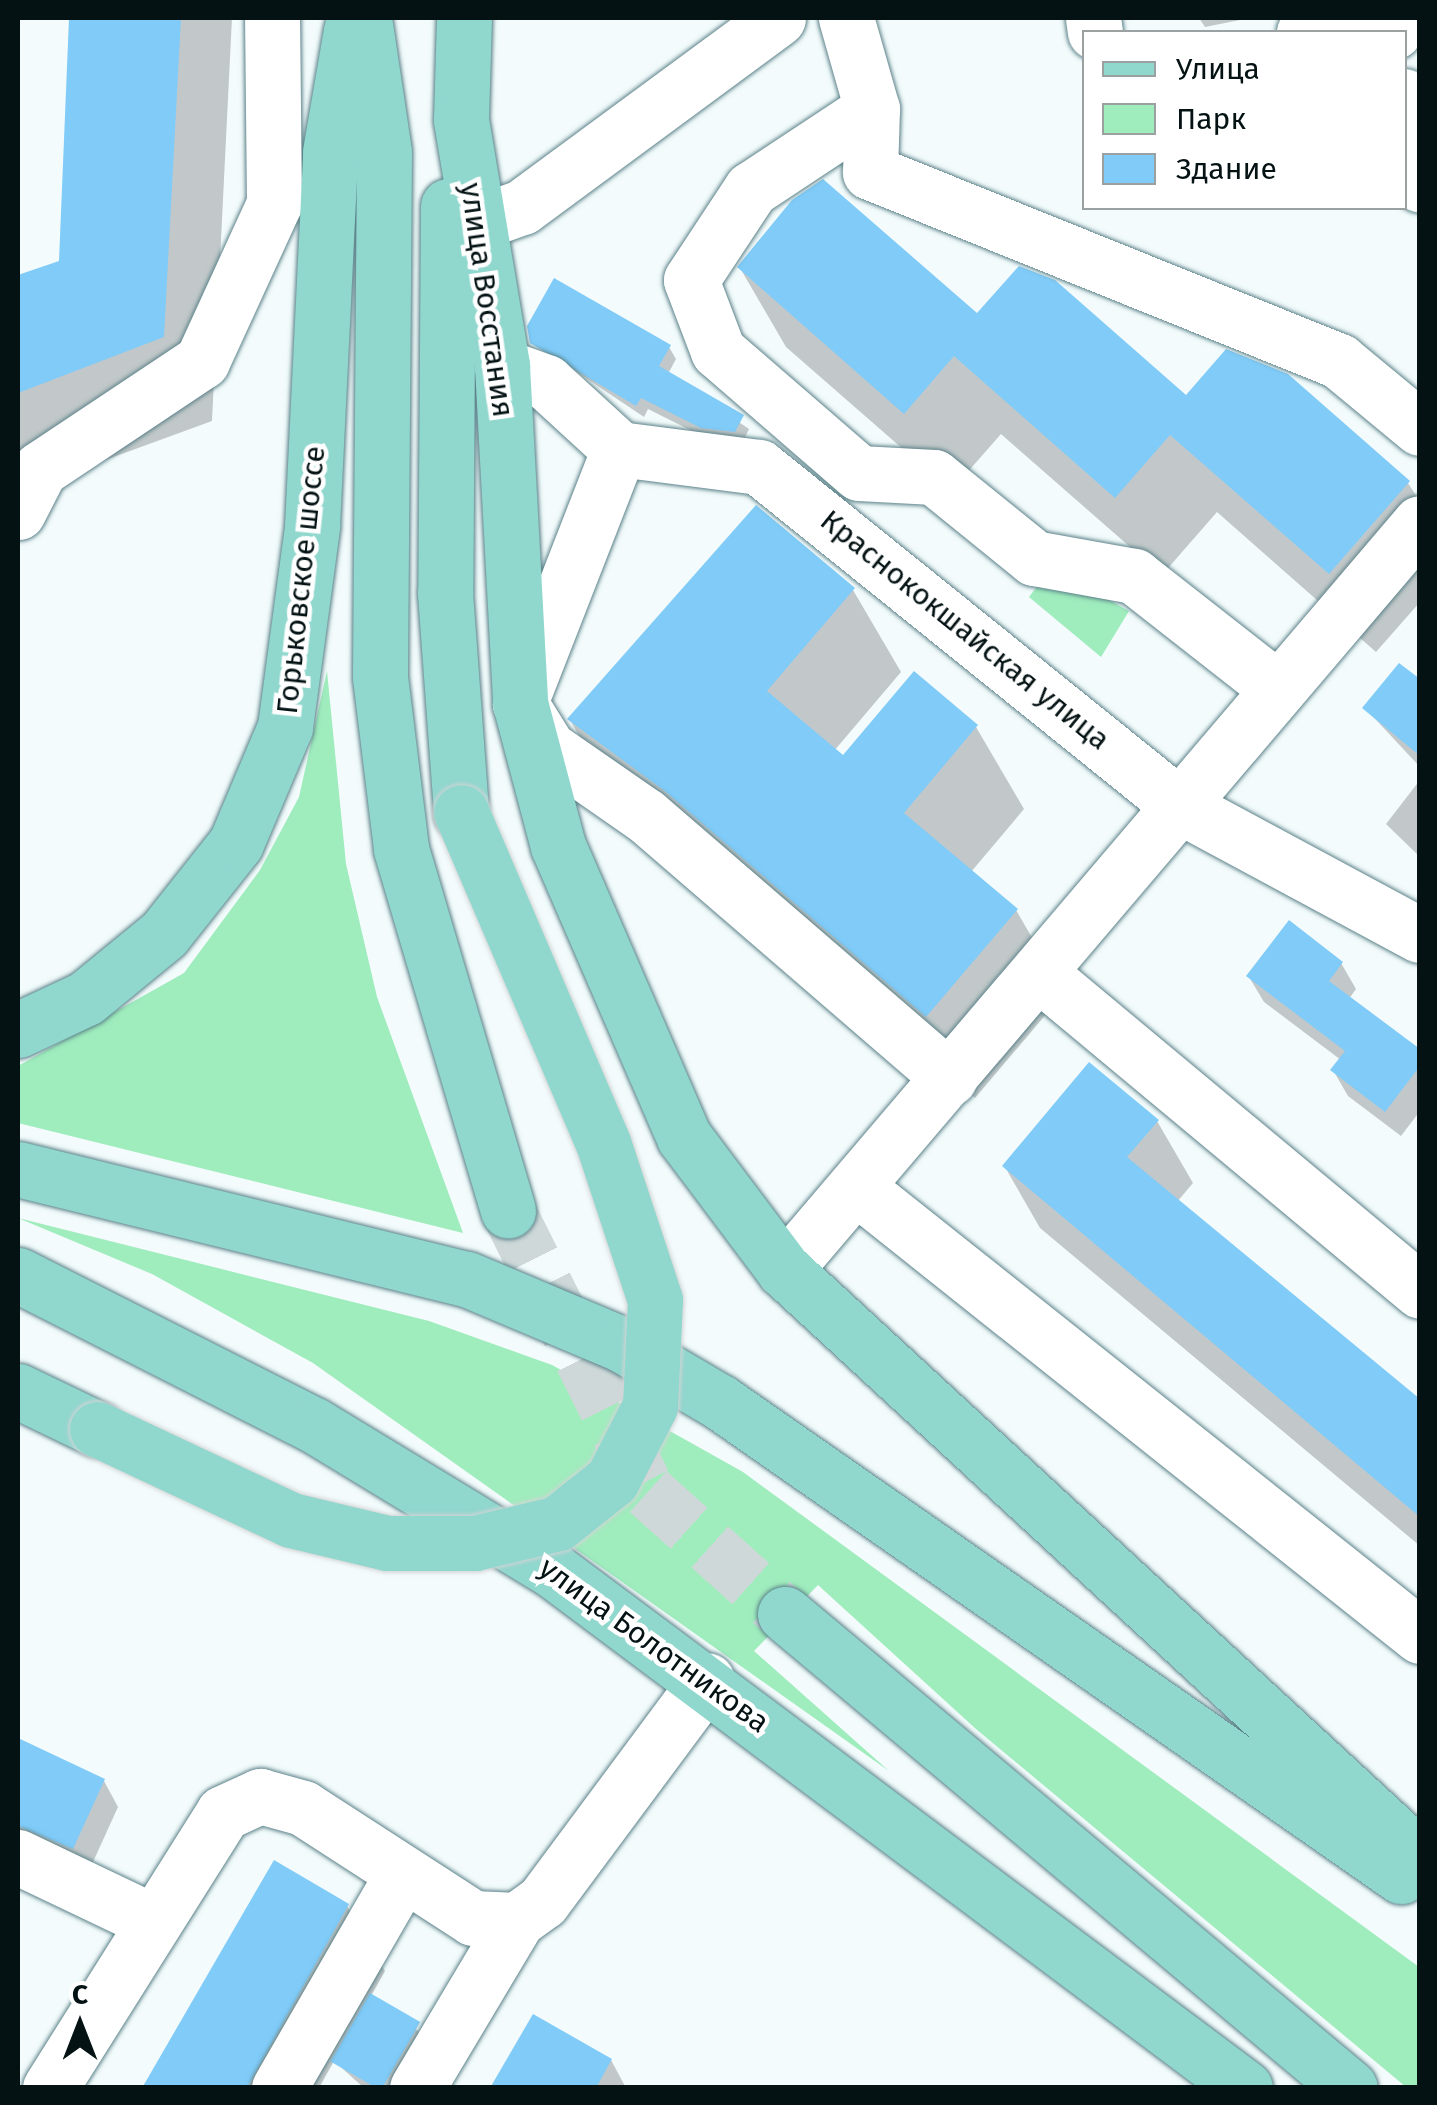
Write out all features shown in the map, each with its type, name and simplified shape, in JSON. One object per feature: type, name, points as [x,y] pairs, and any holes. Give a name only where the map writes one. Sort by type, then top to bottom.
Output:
[{"type":"main road","name":"Горьковское шоссе","points":[[18,1030],[86,998],[164,934],[236,843],[285,727],[312,526],[330,152],[353,18]]},
{"type":"main road","points":[[364,18],[384,152],[380,677],[401,849],[508,1210]]},
{"type":"main road","name":"улица Восстания","points":[[464,18],[461,120],[502,366],[520,703],[558,846],[684,1137],[784,1270],[1420,1858]]},
{"type":"main road","points":[[18,1390],[291,1520],[387,1543],[475,1543],[558,1523],[612,1480],[650,1406],[655,1300],[603,1143],[461,812],[445,594],[448,202],[461,120]]},
{"type":"main road","points":[[18,1169],[467,1278],[621,1344],[720,1402],[1420,1889]]},
{"type":"main road","name":"улица Болотникова","points":[[18,1275],[314,1425],[554,1571],[707,1680],[1245,2088]]},
{"type":"main road","points":[[786,1614],[1350,2088]]},
{"type":"street","points":[[18,512],[40,469],[202,361],[274,204],[272,18]]},
{"type":"street","points":[[477,223],[522,206],[778,18]]},
{"type":"street","points":[[846,18],[872,109],[870,172],[1339,362],[1420,428]]},
{"type":"street","points":[[1326,30],[1392,24],[1394,30]]},
{"type":"street","points":[[872,109],[751,188],[691,280],[718,351],[859,473],[934,478],[1034,558],[1134,576],[1278,689]]},
{"type":"street","points":[[1407,113],[1420,186]]},
{"type":"street","points":[[502,366],[546,382],[619,450],[520,703],[548,748],[646,816],[949,1078]]},
{"type":"street","name":"Краснококшайская улица","points":[[619,450],[759,466],[1180,806],[1420,935]]},
{"type":"street","points":[[784,1270],[1040,974],[1420,523]]},
{"type":"street","points":[[1040,974],[1420,1292]]},
{"type":"street","points":[[856,1187],[1420,1636]]},
{"type":"street","points":[[417,2088],[517,1920],[543,1902],[707,1680]]},
{"type":"street","points":[[50,2088],[223,1813],[260,1796],[303,1808],[474,1918],[517,1920]]},
{"type":"street","points":[[18,1858],[154,1922]]},
{"type":"street","points":[[279,2088],[403,1872]]},
{"type":"green space","points":[[1051,568],[1129,611],[1101,657],[1029,597]]},
{"type":"green space","points":[[327,671],[346,864],[377,997],[463,1233],[18,1123],[18,1066],[184,973],[260,870],[299,797]]},
{"type":"green space","points":[[18,1218],[429,1321],[552,1365],[743,1472],[1419,1967],[1419,2087],[1406,2087],[976,1729],[818,1585],[754,1651],[889,1771],[313,1363],[152,1274]]},
{"type":"building","points":[[69,18],[181,18],[164,337],[18,393],[18,275],[59,261]]},
{"type":"building","points":[[823,179],[977,313],[1019,266],[1055,280],[1186,395],[1226,349],[1288,374],[1410,481],[1329,574],[1170,435],[1115,498],[954,356],[904,414],[737,267],[792,200]]},
{"type":"building","points":[[554,278],[671,345],[659,366],[744,415],[735,432],[701,428],[641,398],[636,406],[530,343],[527,326]]},
{"type":"building","points":[[756,505],[855,588],[767,691],[843,755],[914,671],[978,725],[904,813],[1018,909],[926,1017],[666,792],[567,719]]},
{"type":"building","points":[[1399,663],[1420,679],[1420,756],[1362,708]]},
{"type":"building","points":[[1289,920],[1343,962],[1329,981],[1420,1049],[1420,1066],[1385,1112],[1330,1070],[1345,1051],[1246,976]]},
{"type":"building","points":[[1089,1062],[1159,1120],[1127,1157],[1420,1399],[1420,1517],[1002,1166]]},
{"type":"building","points":[[18,1738],[105,1779],[73,1849],[18,1826]]},
{"type":"building","points":[[274,1860],[349,1904],[247,2088],[142,2088]]},
{"type":"building","points":[[370,1993],[420,2022],[382,2088],[331,2061]]},
{"type":"building","points":[[533,2014],[612,2059],[596,2088],[490,2088]]},
{"type":"tunnel","points":[[508,1210],[648,1491],[785,1614]]}]
